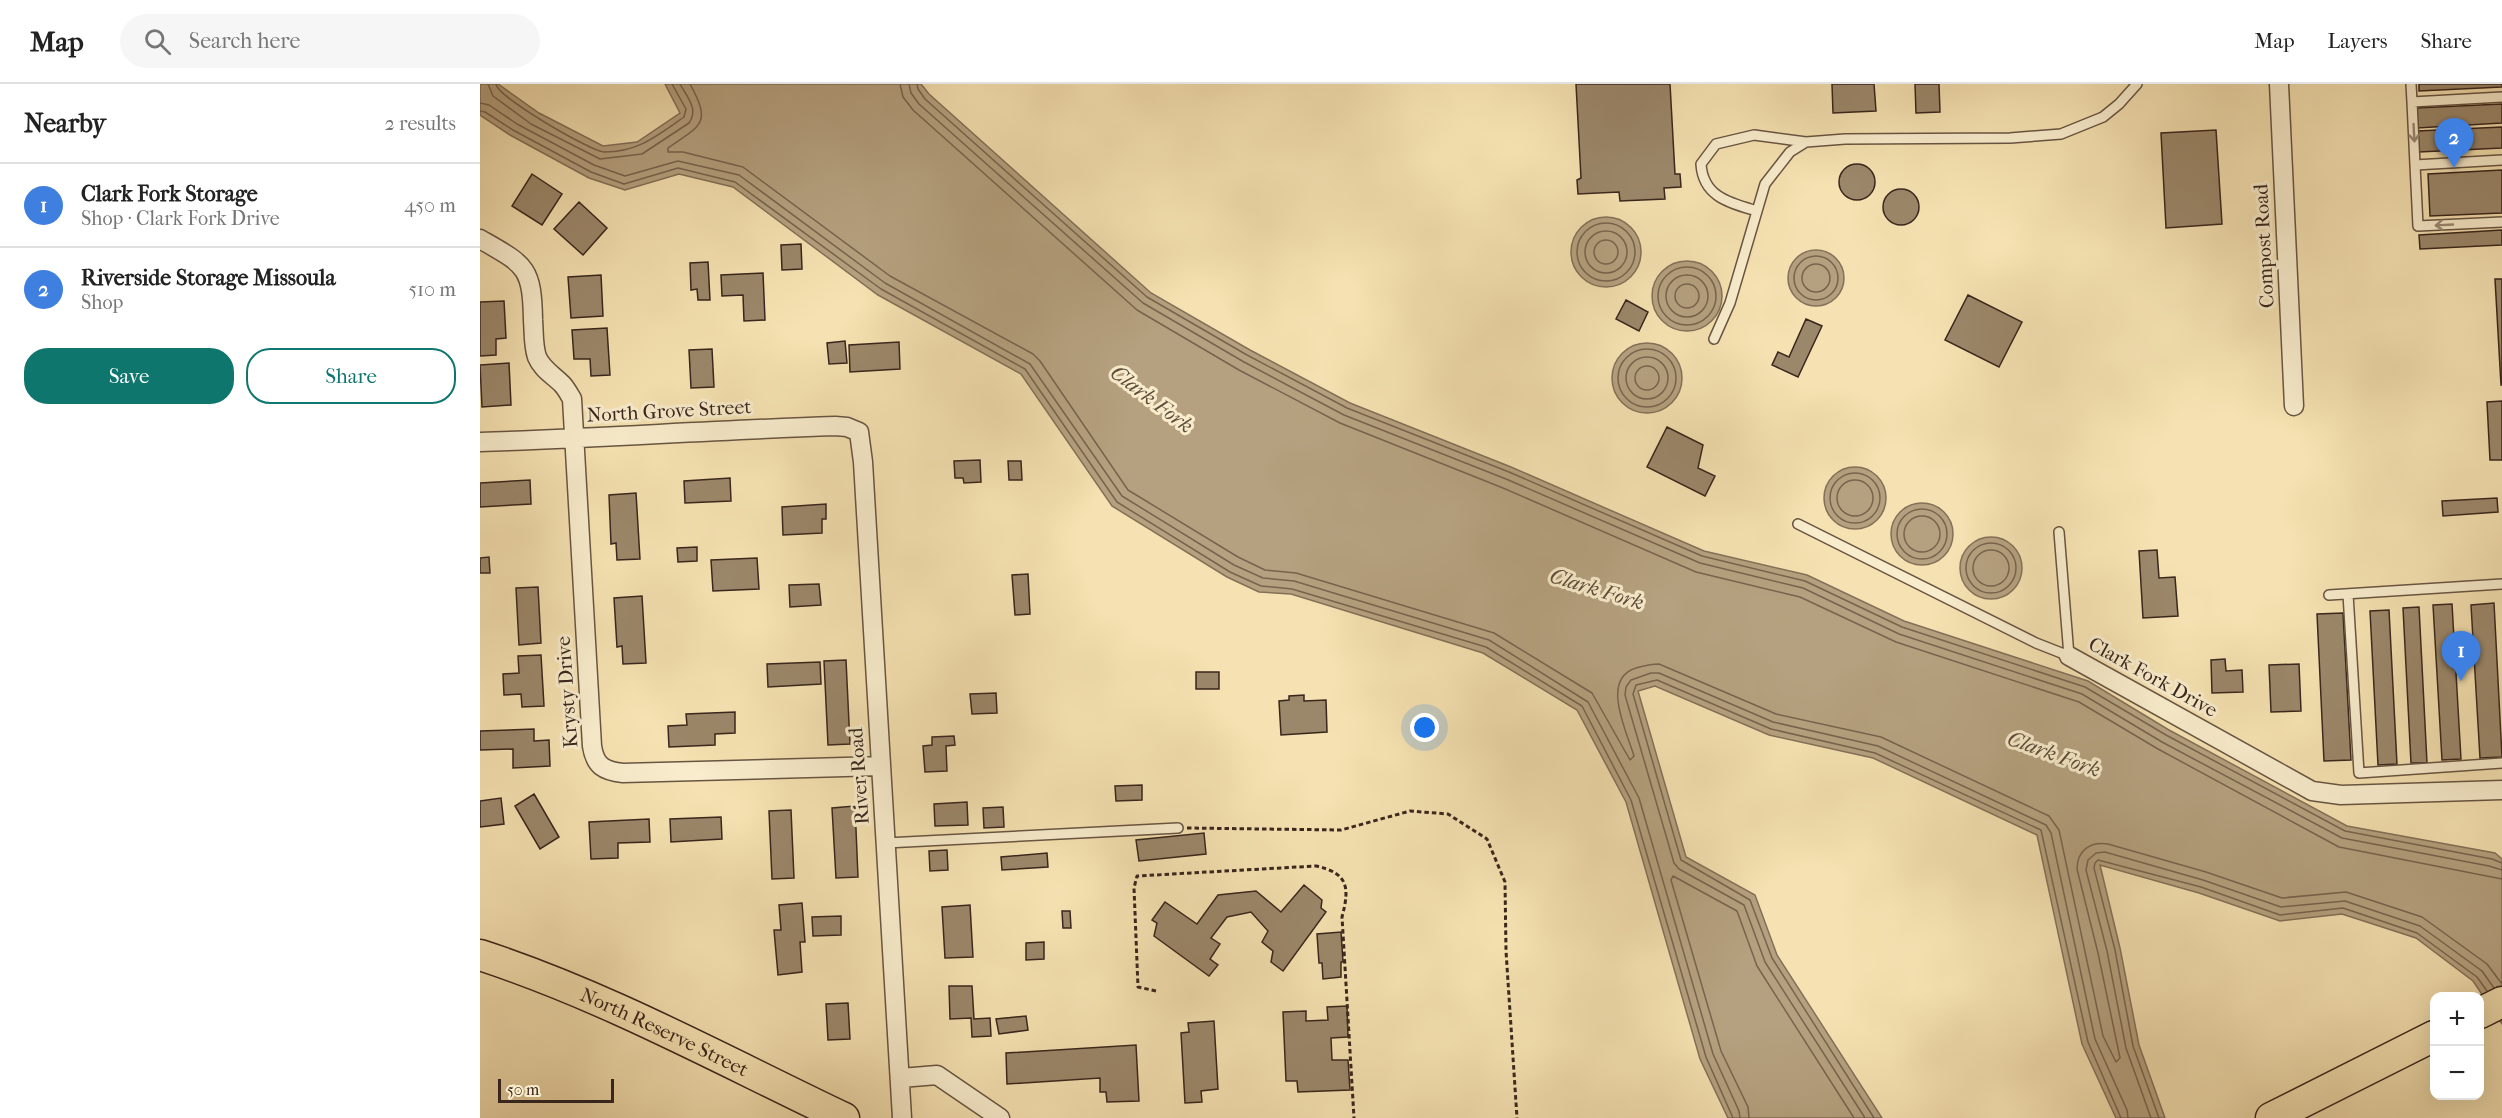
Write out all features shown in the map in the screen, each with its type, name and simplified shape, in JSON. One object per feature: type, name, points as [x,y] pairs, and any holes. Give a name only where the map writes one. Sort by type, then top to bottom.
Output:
[{"type":"highway","name":"North Reserve Street","points":[[480,955],[524,969],[610,1006],[844,1118]]},
{"type":"highway","points":[[2484,1011],[2502,1002]]},
{"type":"highway","points":[[2271,1118],[2430,1038]]},
{"type":"street","name":"Compost Road","points":[[2279,84],[2294,406]]},
{"type":"street","points":[[480,239],[516,261],[528,275],[533,295],[534,342],[538,359],[547,372],[563,385],[572,399],[574,439]]},
{"type":"street","name":"North Grove Street","points":[[480,442],[835,426],[847,427],[859,432]]},
{"type":"street","name":"River Road","points":[[859,432],[863,462],[902,1118]]},
{"type":"street","name":"Krysty Drive","points":[[574,439],[592,746],[596,763],[606,770],[624,772],[881,766]]},
{"type":"street","name":"Clark Fork Drive","points":[[2069,656],[2312,791],[2341,795],[2502,790]]},
{"type":"street","points":[[901,1078],[937,1075],[1000,1118]]},
{"type":"lane","points":[[1756,212],[1724,201],[1707,186],[1702,177],[1701,164],[1716,144],[1754,135],[1806,142],[1845,139],[2010,138],[2061,134],[2103,117],[2119,104],[2137,84]]},
{"type":"lane","points":[[2411,84],[2418,226],[2502,222]]},
{"type":"lane","points":[[2412,102],[2502,97]]},
{"type":"lane","points":[[1714,339],[1730,303],[1765,184],[1790,152],[1806,142]]},
{"type":"lane","points":[[2415,165],[2502,160]]},
{"type":"lane","name":"Clark Fork Drive","points":[[1798,524],[2036,643],[2069,656]]},
{"type":"lane","points":[[2059,532],[2069,656]]},
{"type":"lane","points":[[2329,595],[2502,584]]},
{"type":"lane","points":[[2348,594],[2359,773],[2502,763]]},
{"type":"lane","points":[[886,843],[1178,828]]},
{"type":"path","points":[[1178,828],[1341,830],[1410,811],[1448,814],[1487,839],[1505,882],[1506,951],[1517,1118]]},
{"type":"path","points":[[1156,991],[1138,987],[1134,888],[1137,876],[1316,866],[1332,869],[1346,885],[1347,897],[1342,916],[1354,1118]]},
{"type":"water","name":"Clark Fork","points":[[480,84],[498,84],[539,113],[603,146],[637,142],[680,113],[665,84],[921,84],[929,94],[1151,293],[1250,350],[1350,403],[1511,467],[1704,551],[1807,575],[1904,621],[2088,681],[2169,730],[2347,826],[2495,853],[2502,859],[2502,1024],[2484,997],[2484,992],[2480,992],[2473,981],[2416,938],[2342,914],[2280,921],[2199,893],[2100,865],[2120,948],[2139,1045],[2165,1118],[2116,1118],[2082,1044],[2037,835],[1873,758],[1769,735],[1655,686],[1638,691],[1686,857],[1755,895],[1777,955],[1882,1118],[1728,1118],[1700,1059],[1626,802],[1577,710],[1483,653],[1291,594],[1259,592],[1227,577],[1112,506],[1021,374],[878,295],[733,187],[679,174],[625,190],[589,178],[510,135],[480,115]]},
{"type":"water","points":[[1606,217],[1619,220],[1631,227],[1638,239],[1641,252],[1638,265],[1631,277],[1619,284],[1606,287],[1593,284],[1581,277],[1574,265],[1571,252],[1574,239],[1581,227],[1593,220]]},
{"type":"water","points":[[1816,250],[1827,252],[1836,258],[1842,267],[1844,278],[1842,289],[1836,298],[1827,304],[1816,306],[1805,304],[1796,298],[1790,289],[1788,278],[1790,267],[1796,258],[1805,252]]},
{"type":"water","points":[[1687,261],[1700,264],[1712,271],[1719,283],[1722,296],[1719,309],[1712,321],[1700,328],[1687,331],[1674,328],[1662,321],[1655,309],[1652,296],[1655,283],[1662,271],[1674,264]]},
{"type":"water","points":[[1647,343],[1660,346],[1672,353],[1679,365],[1682,378],[1679,391],[1672,403],[1660,410],[1647,413],[1634,410],[1622,403],[1615,391],[1612,378],[1615,365],[1622,353],[1634,346]]},
{"type":"water","points":[[1849,467],[1861,467],[1877,476],[1884,486],[1886,498],[1884,510],[1877,520],[1861,529],[1849,529],[1838,524],[1829,515],[1824,504],[1824,492],[1829,481],[1838,472]]},
{"type":"water","points":[[1916,503],[1928,503],[1944,512],[1951,522],[1953,534],[1951,546],[1944,556],[1928,565],[1916,565],[1905,560],[1896,551],[1891,540],[1891,528],[1896,517],[1905,508]]},
{"type":"water","points":[[1985,537],[1997,537],[2013,546],[2020,556],[2022,568],[2020,580],[2013,590],[1997,599],[1985,599],[1974,594],[1965,585],[1960,574],[1960,562],[1965,551],[1974,542]]},
{"type":"building","points":[[1576,84],[1670,84],[1675,174],[1680,174],[1681,187],[1664,188],[1665,199],[1620,201],[1619,192],[1578,194],[1577,180],[1581,178]]},
{"type":"building","points":[[1832,84],[1874,84],[1876,111],[1833,113]]},
{"type":"building","points":[[1915,84],[1939,84],[1940,112],[1916,113]]},
{"type":"building","points":[[2419,84],[2502,84],[2502,87],[2419,91]]},
{"type":"building","points":[[2502,104],[2502,123],[2417,128],[2416,108]]},
{"type":"building","points":[[2502,127],[2502,148],[2419,152],[2418,131]]},
{"type":"building","points":[[2216,130],[2222,224],[2166,228],[2161,133]]},
{"type":"building","points":[[1857,164],[1870,169],[1875,182],[1870,195],[1857,200],[1844,195],[1839,182],[1844,169]]},
{"type":"building","points":[[2502,170],[2502,213],[2430,216],[2428,174]]},
{"type":"building","points":[[532,174],[562,194],[542,225],[512,206]]},
{"type":"building","points":[[1901,189],[1914,194],[1919,207],[1914,220],[1901,225],[1888,220],[1883,207],[1888,194]]},
{"type":"building","points":[[579,202],[607,228],[583,255],[554,229]]},
{"type":"building","points":[[2502,230],[2502,245],[2420,249],[2419,235]]},
{"type":"building","points":[[801,244],[802,269],[782,270],[781,245]]},
{"type":"building","points":[[708,262],[710,300],[698,300],[697,289],[691,290],[690,263]]},
{"type":"building","points":[[763,273],[765,320],[744,321],[743,295],[722,296],[721,275]]},
{"type":"building","points":[[601,275],[603,316],[571,318],[568,277]]},
{"type":"building","points":[[2495,279],[2502,279],[2502,385],[2501,385]]},
{"type":"building","points":[[1968,295],[2022,322],[1999,367],[1945,340]]},
{"type":"building","points":[[1626,300],[1648,312],[1639,331],[1616,319]]},
{"type":"building","points":[[504,301],[506,338],[496,339],[496,355],[480,356],[480,302]]},
{"type":"building","points":[[1806,319],[1822,326],[1798,377],[1772,365],[1778,352],[1789,357]]},
{"type":"building","points":[[607,328],[610,375],[591,376],[590,359],[574,359],[572,330]]},
{"type":"building","points":[[845,341],[847,363],[829,364],[827,343]]},
{"type":"building","points":[[899,342],[900,369],[850,372],[849,345]]},
{"type":"building","points":[[712,349],[714,387],[691,388],[689,350]]},
{"type":"building","points":[[509,363],[511,405],[482,407],[480,365]]},
{"type":"building","points":[[2502,401],[2502,460],[2490,460],[2487,402]]},
{"type":"building","points":[[1667,427],[1703,445],[1698,468],[1715,476],[1705,496],[1647,467]]},
{"type":"building","points":[[980,460],[981,482],[964,483],[963,478],[955,478],[954,461]]},
{"type":"building","points":[[1008,461],[1021,461],[1022,480],[1009,480]]},
{"type":"building","points":[[730,478],[731,501],[685,503],[684,481]]},
{"type":"building","points":[[530,480],[531,504],[480,507],[480,483]]},
{"type":"building","points":[[636,493],[640,559],[617,560],[616,543],[611,544],[609,495]]},
{"type":"building","points":[[2497,498],[2498,512],[2443,516],[2442,501]]},
{"type":"building","points":[[826,504],[826,519],[822,519],[822,533],[783,535],[782,507]]},
{"type":"building","points":[[697,547],[697,561],[678,562],[677,548]]},
{"type":"building","points":[[2157,550],[2159,578],[2175,577],[2178,616],[2143,618],[2139,551]]},
{"type":"building","points":[[489,557],[490,573],[480,573],[480,558]]},
{"type":"building","points":[[757,558],[759,589],[713,591],[711,560]]},
{"type":"building","points":[[1028,574],[1030,614],[1015,615],[1012,575]]},
{"type":"building","points":[[819,584],[821,605],[790,607],[789,585]]},
{"type":"building","points":[[538,587],[541,643],[519,645],[516,588]]},
{"type":"building","points":[[642,596],[646,663],[623,664],[622,646],[617,647],[614,598]]},
{"type":"building","points":[[2494,603],[2502,757],[2480,758],[2471,605]]},
{"type":"building","points":[[2452,604],[2461,759],[2442,760],[2433,605]]},
{"type":"building","points":[[2419,607],[2427,763],[2411,763],[2403,608]]},
{"type":"building","points":[[2389,610],[2397,764],[2378,765],[2370,611]]},
{"type":"building","points":[[2343,613],[2351,760],[2324,761],[2317,614]]},
{"type":"building","points":[[541,655],[544,706],[522,707],[521,694],[504,695],[503,674],[519,673],[518,656]]},
{"type":"building","points":[[2225,659],[2226,671],[2242,670],[2243,692],[2212,693],[2211,660]]},
{"type":"building","points":[[846,660],[850,744],[828,745],[824,661]]},
{"type":"building","points":[[820,662],[821,684],[768,687],[767,664]]},
{"type":"building","points":[[2299,664],[2301,711],[2271,712],[2269,665]]},
{"type":"building","points":[[1196,672],[1219,672],[1219,689],[1196,689]]},
{"type":"building","points":[[996,693],[997,713],[972,714],[970,694]]},
{"type":"building","points":[[1304,695],[1304,701],[1326,700],[1327,732],[1281,735],[1279,701],[1289,700],[1289,696]]},
{"type":"building","points":[[735,712],[735,733],[715,734],[715,745],[669,747],[668,726],[687,725],[686,714]]},
{"type":"building","points":[[534,729],[534,741],[549,740],[550,766],[513,768],[513,749],[480,750],[480,731]]},
{"type":"building","points":[[954,736],[955,745],[946,746],[947,771],[925,772],[923,746],[932,745],[932,737]]},
{"type":"building","points":[[1142,785],[1142,800],[1116,801],[1115,786]]},
{"type":"building","points":[[534,794],[559,837],[540,849],[515,806]]},
{"type":"building","points":[[501,798],[504,824],[480,827],[480,801]]},
{"type":"building","points":[[967,802],[968,825],[935,826],[934,804]]},
{"type":"building","points":[[855,806],[858,877],[836,878],[832,808]]},
{"type":"building","points":[[1003,807],[1004,827],[984,828],[983,808]]},
{"type":"building","points":[[791,810],[794,878],[772,879],[769,811]]},
{"type":"building","points":[[721,817],[722,839],[671,842],[670,819]]},
{"type":"building","points":[[649,819],[650,842],[618,843],[618,858],[591,859],[589,822]]},
{"type":"building","points":[[1204,833],[1206,854],[1139,861],[1136,840]]},
{"type":"building","points":[[947,850],[948,870],[930,871],[929,851]]},
{"type":"building","points":[[1047,853],[1048,867],[1002,870],[1001,857]]},
{"type":"building","points":[[1304,885],[1322,900],[1321,908],[1326,912],[1283,971],[1271,962],[1273,951],[1262,942],[1268,931],[1251,912],[1227,917],[1211,938],[1220,944],[1210,959],[1218,965],[1209,976],[1154,936],[1157,923],[1152,920],[1165,902],[1197,924],[1218,895],[1256,891],[1281,912]]},
{"type":"building","points":[[802,903],[805,942],[800,942],[802,972],[778,975],[774,930],[781,930],[779,905]]},
{"type":"building","points":[[970,905],[973,957],[945,958],[942,907]]},
{"type":"building","points":[[1062,911],[1070,911],[1071,928],[1063,928]]},
{"type":"building","points":[[841,916],[841,935],[813,936],[812,917]]},
{"type":"building","points":[[1341,932],[1343,962],[1341,962],[1341,977],[1323,979],[1322,963],[1319,963],[1317,934]]},
{"type":"building","points":[[1044,942],[1044,959],[1026,960],[1026,943]]},
{"type":"building","points":[[949,986],[972,986],[974,1019],[990,1018],[991,1036],[972,1037],[971,1018],[950,1019]]},
{"type":"building","points":[[848,1003],[850,1039],[828,1040],[826,1004]]},
{"type":"building","points":[[1347,1006],[1348,1037],[1331,1038],[1332,1060],[1348,1060],[1350,1090],[1298,1092],[1297,1081],[1286,1081],[1283,1012],[1306,1011],[1306,1021],[1328,1020],[1327,1007]]},
{"type":"building","points":[[1026,1016],[1028,1030],[999,1034],[996,1019]]},
{"type":"building","points":[[1214,1021],[1218,1089],[1201,1091],[1202,1102],[1185,1103],[1181,1033],[1189,1032],[1188,1023]]},
{"type":"building","points":[[1136,1045],[1139,1101],[1107,1102],[1106,1092],[1100,1092],[1100,1078],[1007,1084],[1006,1053]]},
{"type":"place","name":"Riverside Storage Missoula","points":[[2454,168]]},
{"type":"place","name":"Clark Fork Storage","points":[[2461,681]]}]
